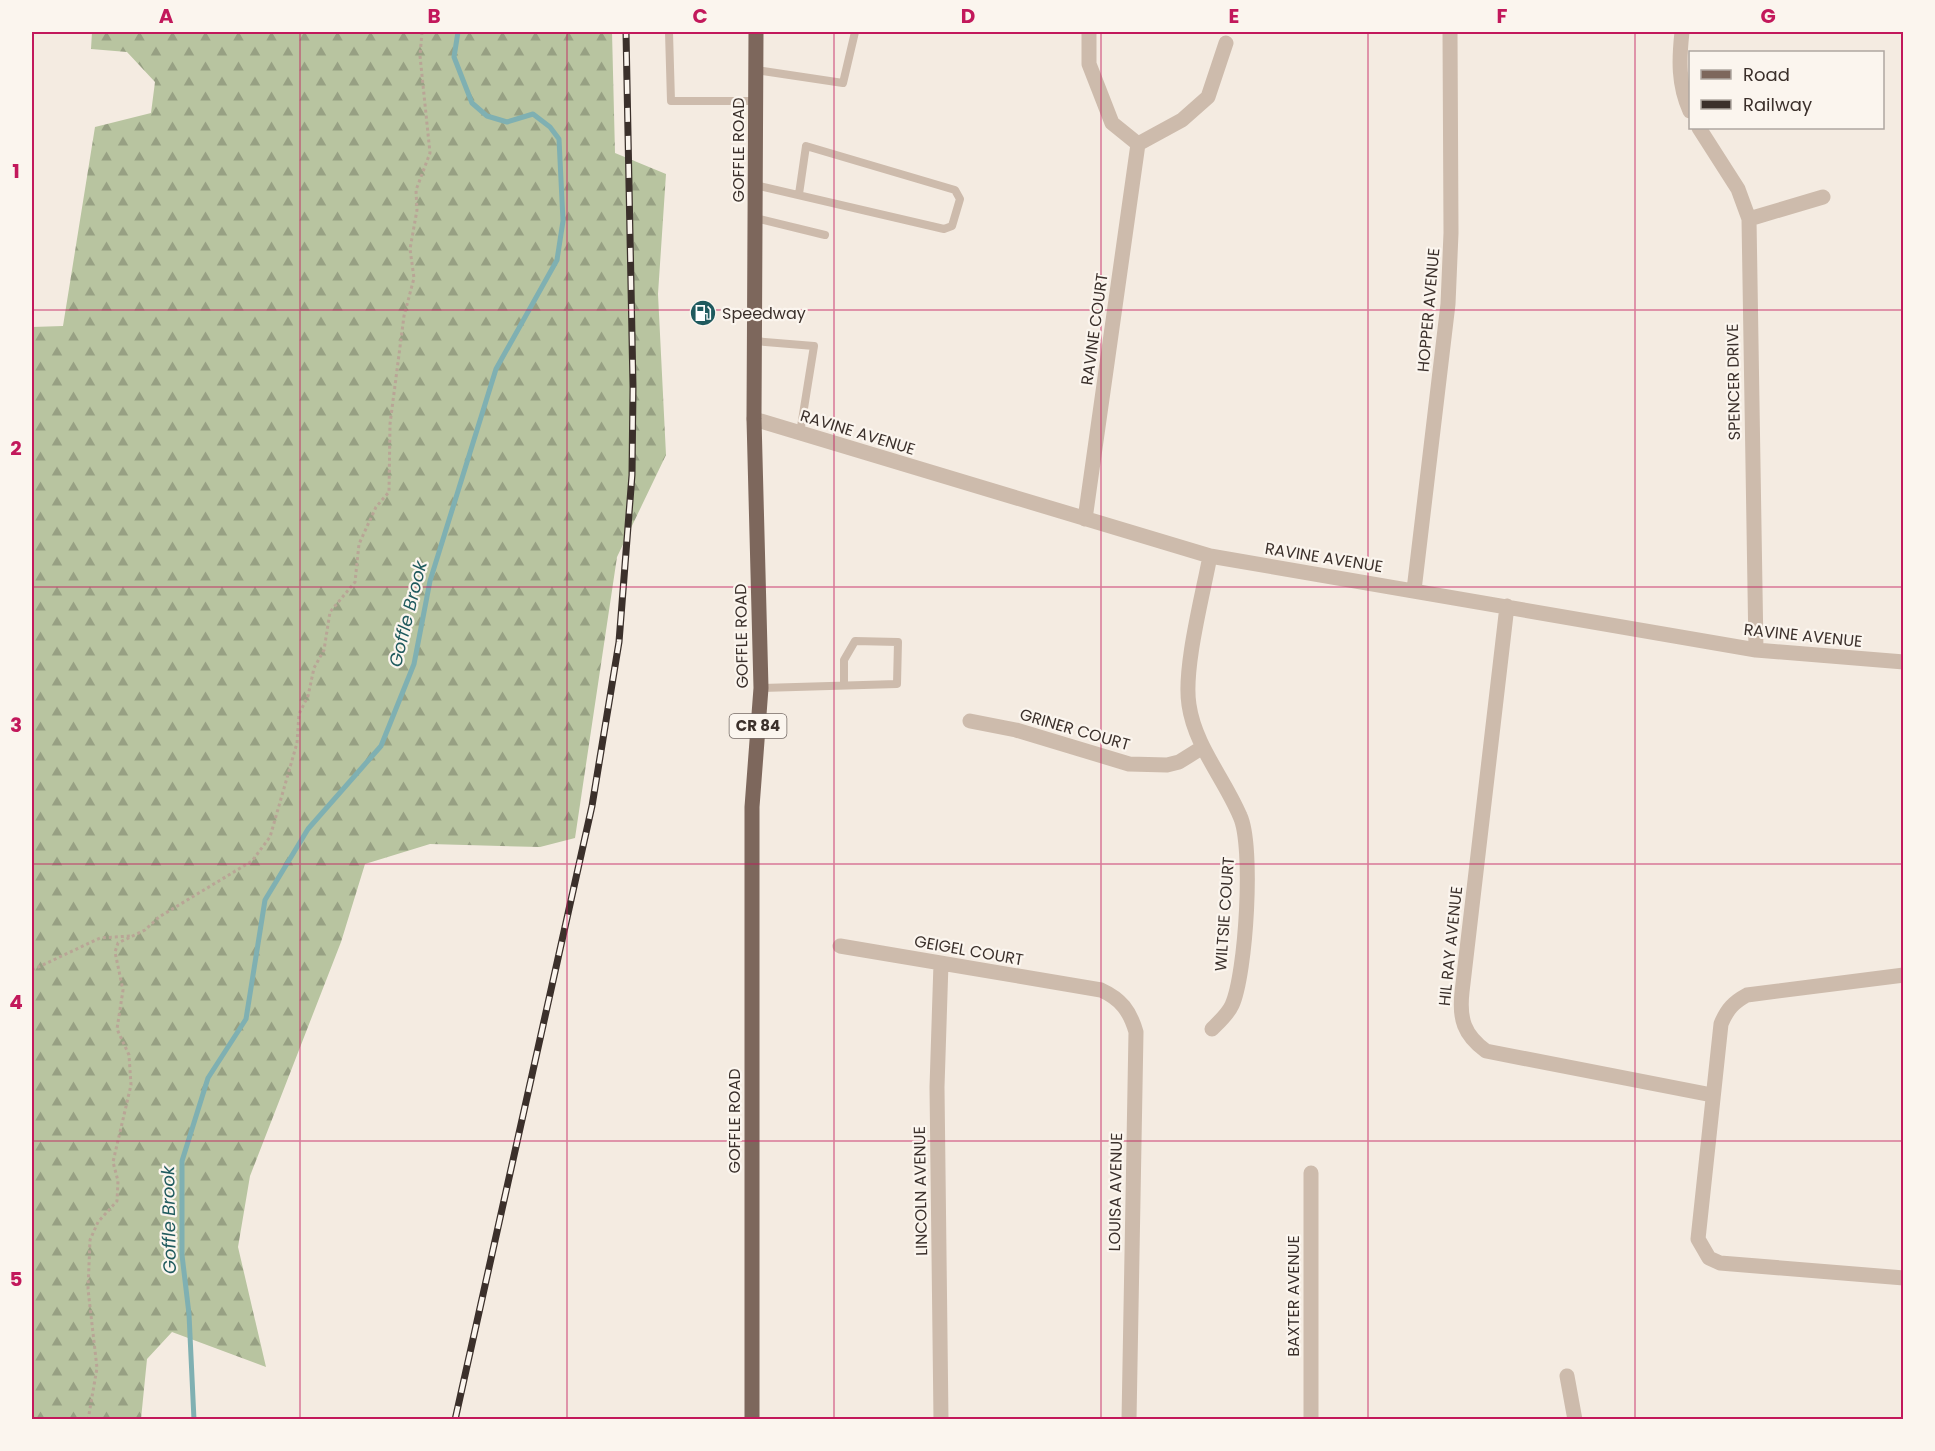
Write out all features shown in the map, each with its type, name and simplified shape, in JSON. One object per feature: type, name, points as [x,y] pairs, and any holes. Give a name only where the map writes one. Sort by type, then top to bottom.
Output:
[{"type":"main road","name":"GOFFLE ROAD","points":[[752,1419],[752,807],[761,688],[754,419],[756,32]]},
{"type":"street","points":[[1089,32],[1089,64],[1112,123],[1138,144],[1182,120],[1208,97],[1226,43]]},
{"type":"street","name":"HOPPER AVENUE","points":[[1414,590],[1448,304],[1452,233],[1450,32]]},
{"type":"street","points":[[1682,32],[1679,58],[1680,80],[1689,108]]},
{"type":"street","name":"SPENCER DRIVE","points":[[1701,129],[1738,189],[1749,219],[1756,650]]},
{"type":"street","name":"RAVINE COURT","points":[[1085,519],[1138,144]]},
{"type":"street","points":[[1749,219],[1823,197]]},
{"type":"street","name":"RAVINE AVENUE","points":[[754,419],[1210,556],[1756,650],[1904,662]]},
{"type":"street","name":"WILTSIE COURT","points":[[1210,556],[1189,678],[1188,702],[1192,723],[1241,818],[1249,866],[1239,976],[1233,1005],[1212,1029]]},
{"type":"street","name":"HIL RAY AVENUE","points":[[1507,606],[1460,1011],[1464,1029],[1473,1041],[1486,1051],[1712,1095]]},
{"type":"street","name":"GRINER COURT","points":[[970,721],[1016,730],[1129,764],[1167,765],[1179,762],[1203,747]]},
{"type":"street","name":"GEIGEL COURT","points":[[840,946],[1092,989]]},
{"type":"street","name":"LINCOLN AVENUE","points":[[940,963],[937,1087],[941,1419]]},
{"type":"street","points":[[1904,975],[1747,995],[1735,1001],[1725,1012],[1720,1024],[1698,1239],[1709,1258],[1720,1263],[1904,1278]]},
{"type":"street","name":"LOUISA AVENUE","points":[[1092,989],[1114,996],[1125,1005],[1136,1032],[1130,1419]]},
{"type":"street","name":"BAXTER AVENUE","points":[[1311,1173],[1311,1419]]},
{"type":"street","points":[[1566,1376],[1575,1419]]},
{"type":"lane","points":[[669,32],[670,101],[756,101]]},
{"type":"lane","points":[[756,70],[843,83],[855,32]]},
{"type":"lane","points":[[755,185],[944,229],[952,226],[960,199],[955,190],[806,146],[799,194]]},
{"type":"lane","points":[[755,218],[825,235]]},
{"type":"lane","points":[[754,341],[814,346],[800,433]]},
{"type":"lane","points":[[761,688],[897,684],[898,642],[855,641],[844,660],[844,685]]},
{"type":"path","points":[[88,1419],[97,1368],[88,1289],[90,1240],[98,1222],[117,1200],[118,1181],[113,1162],[131,1085],[129,1055],[117,1029],[123,990],[115,952],[118,943],[252,861],[270,837],[297,743],[299,714],[308,696],[314,668],[324,650],[330,612],[355,582],[359,544],[376,507],[388,492],[390,424],[404,316],[414,278],[410,249],[417,210],[416,190],[430,153],[420,56],[422,32]]},
{"type":"path","points":[[32,970],[100,938],[132,936]]},
{"type":"green space","points":[[92,32],[612,32],[615,153],[666,174],[658,294],[666,455],[617,557],[575,838],[540,847],[430,844],[365,864],[341,942],[250,1176],[238,1247],[266,1367],[172,1332],[147,1359],[141,1419],[32,1420],[32,327],[63,326],[95,127],[151,113],[155,82],[127,52],[91,49]]},
{"type":"waterway","name":"Goffle Brook","points":[[194,1420],[189,1314],[182,1255],[182,1161],[208,1078],[246,1019],[265,900],[308,829],[381,746],[414,664],[430,581],[496,369],[557,260],[563,221],[559,139],[550,127],[533,114],[507,122],[487,116],[472,103],[454,57],[458,32]]},
{"type":"railway","points":[[455,1420],[592,806],[619,642],[632,475],[633,387],[626,32]]},
{"type":"place","name":"Speedway","points":[[703,313]]}]
